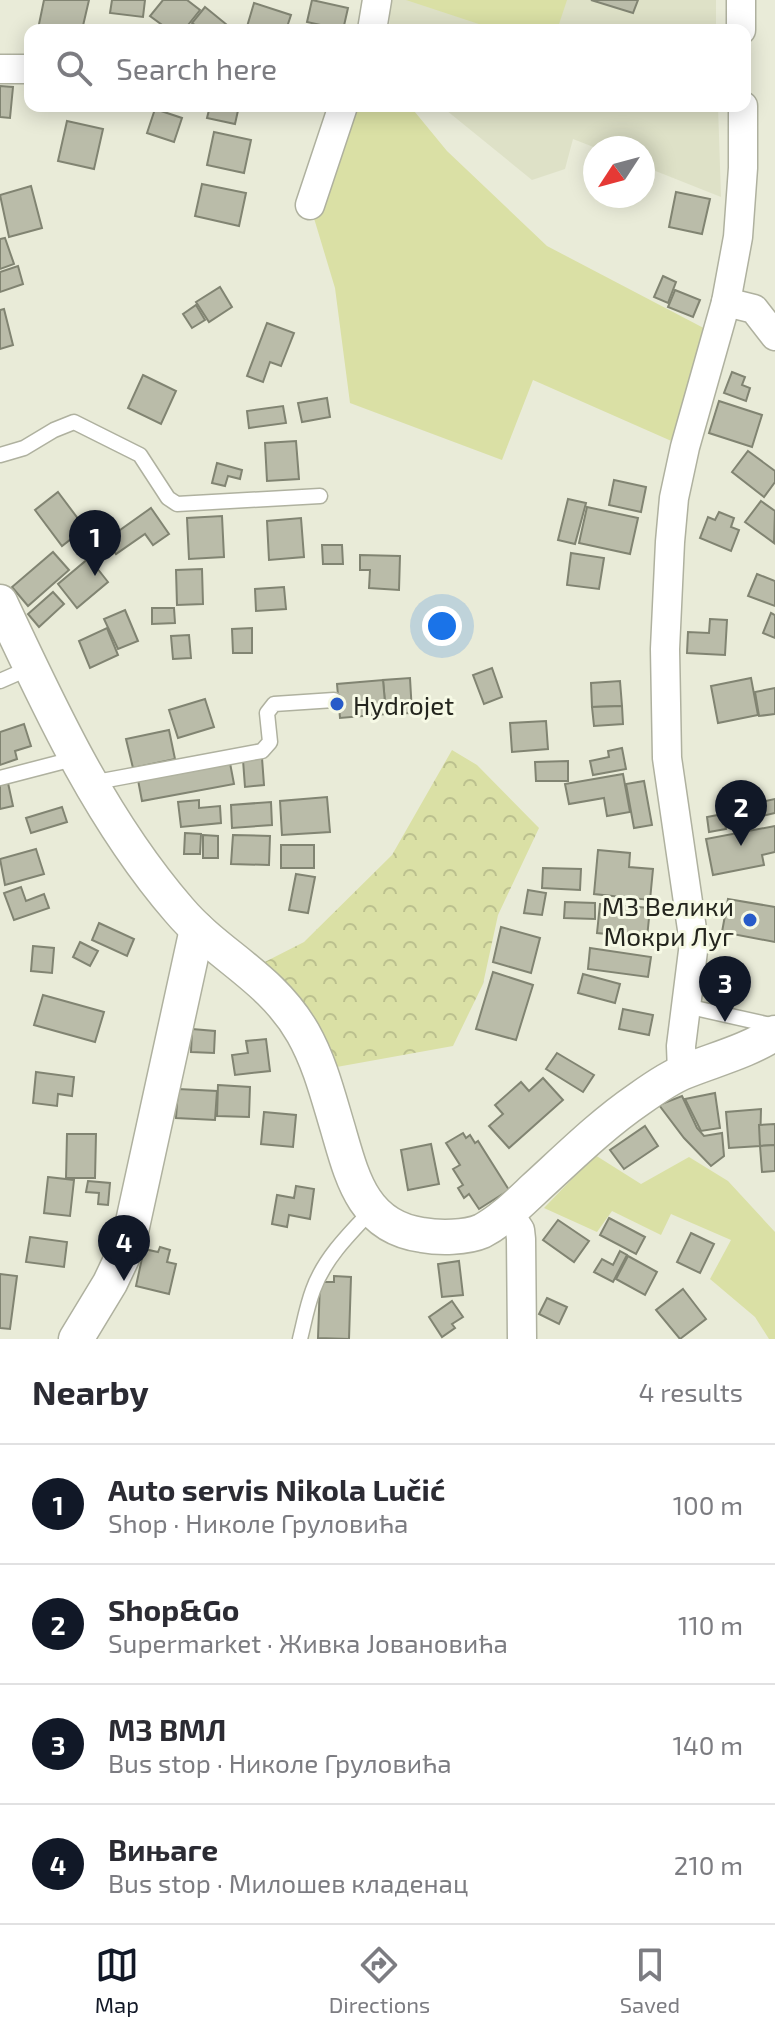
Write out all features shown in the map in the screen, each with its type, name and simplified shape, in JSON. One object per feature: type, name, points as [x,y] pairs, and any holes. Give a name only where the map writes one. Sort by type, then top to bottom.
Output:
[{"type":"street","points":[[373,24],[377,0]]},
{"type":"street","points":[[741,0],[741,24]]},
{"type":"street","points":[[0,69],[24,69]]},
{"type":"street","points":[[310,205],[341,112]]},
{"type":"street","points":[[682,1072],[681,1046],[694,943],[667,758],[665,614],[674,498],[685,447],[726,302],[738,237],[743,112]]},
{"type":"street","points":[[726,302],[764,306],[775,336]]},
{"type":"street","points":[[0,602],[84,770],[139,860],[197,929],[249,970],[300,1027],[320,1070],[351,1175],[372,1210],[386,1222],[421,1235],[448,1236],[482,1231],[508,1212],[605,1123],[682,1072],[748,1048],[775,1033]]},
{"type":"street","points":[[76,1339],[110,1283],[128,1245],[197,929]]},
{"type":"street","points":[[508,1212],[520,1230],[521,1239],[522,1339]]},
{"type":"lane","points":[[0,455],[24,448],[74,422],[140,455],[168,498],[177,504],[320,496]]},
{"type":"lane","points":[[0,681],[32,667]]},
{"type":"lane","points":[[0,778],[262,751],[270,742],[267,713],[274,704],[334,700]]},
{"type":"lane","points":[[686,1006],[775,1026]]},
{"type":"lane","points":[[300,1339],[312,1291],[323,1270],[372,1210]]},
{"type":"shaded area","points":[[391,0],[716,0],[716,24],[389,24]]},
{"type":"shaded area","points":[[448,112],[718,112],[721,197],[655,171],[655,136],[583,136],[583,143],[573,139],[565,169],[532,180]]},
{"type":"green space","points":[[406,0],[567,0],[559,24],[479,24]]},
{"type":"green space","points":[[341,112],[415,112],[447,151],[547,246],[717,335],[685,447],[533,380],[502,460],[350,403],[335,288],[310,205]]},
{"type":"green space","points":[[452,750],[477,765],[539,828],[498,915],[483,984],[453,1046],[320,1070],[249,970],[304,942],[392,855]]},
{"type":"green space","points":[[595,1155],[641,1184],[689,1157],[728,1181],[775,1232],[775,1339],[769,1339],[755,1317],[710,1279],[731,1240],[671,1214],[661,1235],[612,1211],[597,1232],[544,1208]]},
{"type":"building","points":[[44,0],[89,0],[83,24],[39,24]]},
{"type":"building","points":[[112,0],[145,0],[143,17],[110,13]]},
{"type":"building","points":[[163,0],[187,0],[200,10],[189,24],[161,24],[150,16]]},
{"type":"building","points":[[312,0],[348,8],[344,24],[307,22]]},
{"type":"building","points":[[591,0],[638,0],[633,13]]},
{"type":"building","points":[[254,3],[291,15],[288,24],[248,24]]},
{"type":"building","points":[[205,7],[226,24],[193,24]]},
{"type":"building","points":[[0,86],[13,87],[10,118],[0,117]]},
{"type":"building","points":[[154,112],[182,118],[174,142],[147,133]]},
{"type":"building","points":[[208,112],[238,112],[235,124],[207,118]]},
{"type":"building","points":[[67,121],[103,129],[94,169],[58,161]]},
{"type":"building","points":[[214,132],[251,140],[244,173],[207,165]]},
{"type":"building","points":[[202,184],[246,193],[239,226],[195,216]]},
{"type":"building","points":[[31,186],[42,228],[9,237],[0,195]]},
{"type":"building","points":[[676,192],[710,199],[702,234],[669,227]]},
{"type":"building","points":[[5,238],[14,264],[0,269],[0,239]]},
{"type":"building","points":[[18,266],[23,284],[0,292],[0,272]]},
{"type":"building","points":[[663,276],[676,282],[668,303],[654,297]]},
{"type":"building","points":[[220,287],[232,307],[209,322],[196,302]]},
{"type":"building","points":[[675,290],[700,300],[693,317],[668,307]]},
{"type":"building","points":[[196,305],[205,320],[192,328],[183,314]]},
{"type":"building","points":[[4,309],[13,345],[0,349],[0,310]]},
{"type":"building","points":[[267,323],[294,333],[281,366],[270,362],[263,382],[247,376]]},
{"type":"building","points":[[732,372],[745,377],[742,385],[750,388],[746,401],[724,393]]},
{"type":"building","points":[[143,375],[176,391],[161,424],[128,408]]},
{"type":"building","points":[[327,398],[330,417],[302,422],[298,403]]},
{"type":"building","points":[[719,401],[762,415],[752,447],[709,433]]},
{"type":"building","points":[[283,406],[286,423],[249,428],[247,411]]},
{"type":"building","points":[[296,441],[299,479],[267,481],[265,443]]},
{"type":"building","points":[[748,451],[775,471],[775,482],[764,497],[732,472]]},
{"type":"building","points":[[217,463],[242,470],[240,479],[228,476],[225,486],[212,483]]},
{"type":"building","points":[[614,480],[646,487],[641,512],[609,505]]},
{"type":"building","points":[[58,492],[85,528],[62,546],[35,510]]},
{"type":"building","points":[[568,499],[586,503],[575,544],[558,540]]},
{"type":"building","points":[[761,501],[775,511],[774,543],[745,522]]},
{"type":"building","points":[[587,507],[638,518],[630,554],[579,543]]},
{"type":"building","points":[[151,508],[169,534],[153,545],[145,534],[116,554],[106,540]]},
{"type":"building","points":[[719,512],[734,518],[731,527],[739,530],[731,551],[700,538],[708,517],[715,520]]},
{"type":"building","points":[[222,516],[224,557],[189,559],[187,518]]},
{"type":"building","points":[[301,518],[304,557],[269,560],[267,521]]},
{"type":"building","points":[[322,545],[342,545],[343,564],[323,564]]},
{"type":"building","points":[[53,552],[69,570],[28,606],[12,587]]},
{"type":"building","points":[[571,553],[604,558],[599,589],[567,585]]},
{"type":"building","points":[[360,555],[400,556],[399,590],[369,588],[370,570],[360,570]]},
{"type":"building","points":[[89,558],[108,582],[77,608],[58,584]]},
{"type":"building","points":[[202,569],[203,604],[177,605],[176,570]]},
{"type":"building","points":[[757,574],[775,581],[775,606],[748,596]]},
{"type":"building","points":[[284,587],[286,609],[256,611],[255,589]]},
{"type":"building","points":[[53,592],[64,604],[39,627],[28,614]]},
{"type":"building","points":[[152,608],[174,608],[175,623],[152,624]]},
{"type":"building","points":[[125,610],[138,641],[118,649],[104,619]]},
{"type":"building","points":[[771,613],[775,615],[775,638],[763,633]]},
{"type":"building","points":[[710,619],[727,620],[725,655],[687,653],[688,632],[709,633]]},
{"type":"building","points":[[107,628],[118,655],[90,668],[79,641]]},
{"type":"building","points":[[252,628],[252,653],[233,653],[232,629]]},
{"type":"building","points":[[189,635],[191,658],[173,659],[171,636]]},
{"type":"building","points":[[492,668],[502,697],[484,704],[473,675]]},
{"type":"building","points":[[410,678],[412,713],[386,714],[383,680]]},
{"type":"building","points":[[751,678],[758,715],[718,723],[711,686]]},
{"type":"building","points":[[383,680],[386,714],[340,718],[337,684]]},
{"type":"building","points":[[620,681],[622,706],[592,707],[591,683]]},
{"type":"building","points":[[775,688],[775,714],[759,716],[755,692]]},
{"type":"building","points":[[205,699],[214,727],[178,738],[169,710]]},
{"type":"building","points":[[622,706],[623,724],[594,726],[592,707]]},
{"type":"building","points":[[546,721],[548,749],[512,752],[510,723]]},
{"type":"building","points":[[24,724],[31,746],[15,751],[17,759],[0,765],[0,732]]},
{"type":"building","points":[[169,730],[175,759],[133,768],[126,739]]},
{"type":"building","points":[[622,748],[626,769],[593,775],[590,761],[609,757],[608,751]]},
{"type":"building","points":[[262,758],[264,785],[245,787],[243,760]]},
{"type":"building","points":[[568,761],[568,781],[536,781],[535,762]]},
{"type":"building","points":[[230,763],[234,784],[142,801],[138,780]]},
{"type":"building","points":[[623,774],[630,812],[607,816],[604,798],[569,804],[565,784]]},
{"type":"building","points":[[644,781],[652,825],[634,828],[626,784]]},
{"type":"building","points":[[8,783],[13,806],[0,809],[0,784]]},
{"type":"building","points":[[327,797],[330,832],[282,835],[280,801]]},
{"type":"building","points":[[775,799],[775,813],[754,818],[751,804]]},
{"type":"building","points":[[199,800],[199,808],[220,806],[221,823],[181,827],[178,802]]},
{"type":"building","points":[[271,802],[272,825],[232,828],[231,805]]},
{"type":"building","points":[[62,807],[67,822],[31,833],[26,818]]},
{"type":"building","points":[[723,814],[726,829],[709,832],[707,817]]},
{"type":"building","points":[[775,826],[775,852],[762,855],[764,865],[713,875],[706,839]]},
{"type":"building","points":[[185,833],[201,834],[200,854],[184,854]]},
{"type":"building","points":[[203,835],[218,836],[218,858],[203,858]]},
{"type":"building","points":[[233,835],[270,836],[269,865],[231,864]]},
{"type":"building","points":[[281,845],[314,845],[314,868],[281,868]]},
{"type":"building","points":[[36,849],[44,874],[5,885],[0,859]]},
{"type":"building","points":[[598,850],[630,853],[629,867],[653,869],[650,900],[594,894]]},
{"type":"building","points":[[543,868],[581,869],[580,890],[542,888]]},
{"type":"building","points":[[296,874],[315,877],[308,913],[289,910]]},
{"type":"building","points":[[21,887],[26,901],[44,894],[49,908],[14,920],[4,893]]},
{"type":"building","points":[[528,890],[546,893],[542,915],[524,913]]},
{"type":"building","name":"МЗ Велики Мокри Луг","points":[[728,899],[775,907],[775,942],[722,932]]},
{"type":"building","points":[[565,902],[595,903],[595,919],[564,918]]},
{"type":"building","points":[[600,904],[650,908],[647,938],[597,933]]},
{"type":"building","points":[[99,923],[134,939],[127,956],[92,940]]},
{"type":"building","points":[[501,927],[540,938],[531,973],[493,962]]},
{"type":"building","points":[[80,942],[98,951],[90,966],[73,957]]},
{"type":"building","points":[[33,946],[54,948],[52,973],[31,971]]},
{"type":"building","points":[[590,948],[651,957],[648,977],[588,969]]},
{"type":"building","points":[[493,972],[533,985],[516,1040],[476,1029]]},
{"type":"building","points":[[583,974],[620,984],[615,1003],[578,993]]},
{"type":"building","points":[[43,995],[104,1012],[95,1042],[34,1025]]},
{"type":"building","points":[[623,1009],[653,1015],[649,1035],[619,1029]]},
{"type":"building","points":[[192,1029],[215,1031],[214,1053],[191,1052]]},
{"type":"building","points":[[266,1039],[270,1071],[235,1075],[232,1055],[248,1053],[246,1041]]},
{"type":"building","points":[[557,1053],[594,1075],[583,1092],[546,1069]]},
{"type":"building","points":[[36,1072],[74,1077],[72,1096],[58,1094],[57,1106],[33,1103]]},
{"type":"building","points":[[543,1078],[563,1100],[509,1148],[489,1126],[503,1114],[495,1105],[521,1082],[529,1091]]},
{"type":"building","points":[[218,1085],[250,1087],[249,1117],[217,1116]]},
{"type":"building","points":[[178,1089],[217,1091],[215,1120],[176,1118]]},
{"type":"building","points":[[715,1093],[720,1128],[701,1131],[685,1099]]},
{"type":"building","points":[[682,1096],[704,1136],[722,1133],[724,1156],[711,1166],[659,1105]]},
{"type":"building","points":[[761,1109],[760,1146],[729,1148],[726,1112]]},
{"type":"building","points":[[264,1112],[296,1115],[293,1147],[261,1144]]},
{"type":"building","points":[[775,1124],[775,1145],[760,1146],[759,1125]]},
{"type":"building","points":[[645,1126],[658,1146],[624,1169],[610,1150]]},
{"type":"building","points":[[463,1133],[466,1138],[470,1135],[475,1143],[478,1141],[509,1190],[479,1209],[469,1194],[464,1198],[458,1188],[463,1185],[453,1169],[460,1165],[446,1143]]},
{"type":"building","points":[[67,1134],[96,1134],[95,1178],[66,1178]]},
{"type":"building","points":[[431,1144],[439,1184],[408,1190],[401,1150]]},
{"type":"building","points":[[775,1145],[775,1171],[762,1172],[760,1146]]},
{"type":"building","points":[[48,1177],[74,1180],[70,1216],[44,1213]]},
{"type":"building","points":[[88,1181],[110,1183],[108,1205],[98,1204],[99,1193],[86,1192]]},
{"type":"building","points":[[296,1186],[314,1189],[310,1219],[289,1215],[287,1227],[272,1224],[277,1195],[294,1198]]},
{"type":"building","points":[[609,1218],[645,1237],[636,1254],[600,1235]]},
{"type":"building","points":[[558,1220],[589,1241],[574,1262],[543,1240]]},
{"type":"building","points":[[691,1233],[714,1244],[700,1273],[677,1262]]},
{"type":"building","points":[[30,1237],[67,1242],[64,1267],[26,1262]]},
{"type":"building","points":[[160,1247],[170,1250],[167,1262],[176,1264],[169,1294],[136,1286],[144,1249],[158,1252]]},
{"type":"building","points":[[620,1251],[627,1255],[613,1282],[594,1272],[602,1259],[613,1265]]},
{"type":"building","points":[[628,1256],[657,1272],[645,1295],[616,1279]]},
{"type":"building","points":[[459,1261],[463,1295],[442,1297],[438,1264]]},
{"type":"building","points":[[0,1274],[17,1276],[10,1329],[0,1328]]},
{"type":"building","points":[[334,1276],[351,1277],[349,1339],[318,1338],[320,1282],[334,1282]]},
{"type":"building","points":[[683,1289],[706,1319],[680,1339],[656,1310]]},
{"type":"building","points":[[547,1298],[567,1307],[559,1324],[539,1314]]},
{"type":"building","points":[[452,1301],[463,1317],[452,1324],[455,1328],[442,1337],[429,1317]]},
{"type":"place","name":"Auto servis Nikola Lučić","points":[[95,576]]},
{"type":"place","name":"Hydrojet","points":[[337,704]]},
{"type":"place","name":"Shop&Go","points":[[741,846]]},
{"type":"place","name":"МЗ Велики Мокри Луг","points":[[750,920]]},
{"type":"place","name":"МЗ ВМЛ","points":[[725,1022]]},
{"type":"place","name":"Вињаге","points":[[124,1281]]}]
